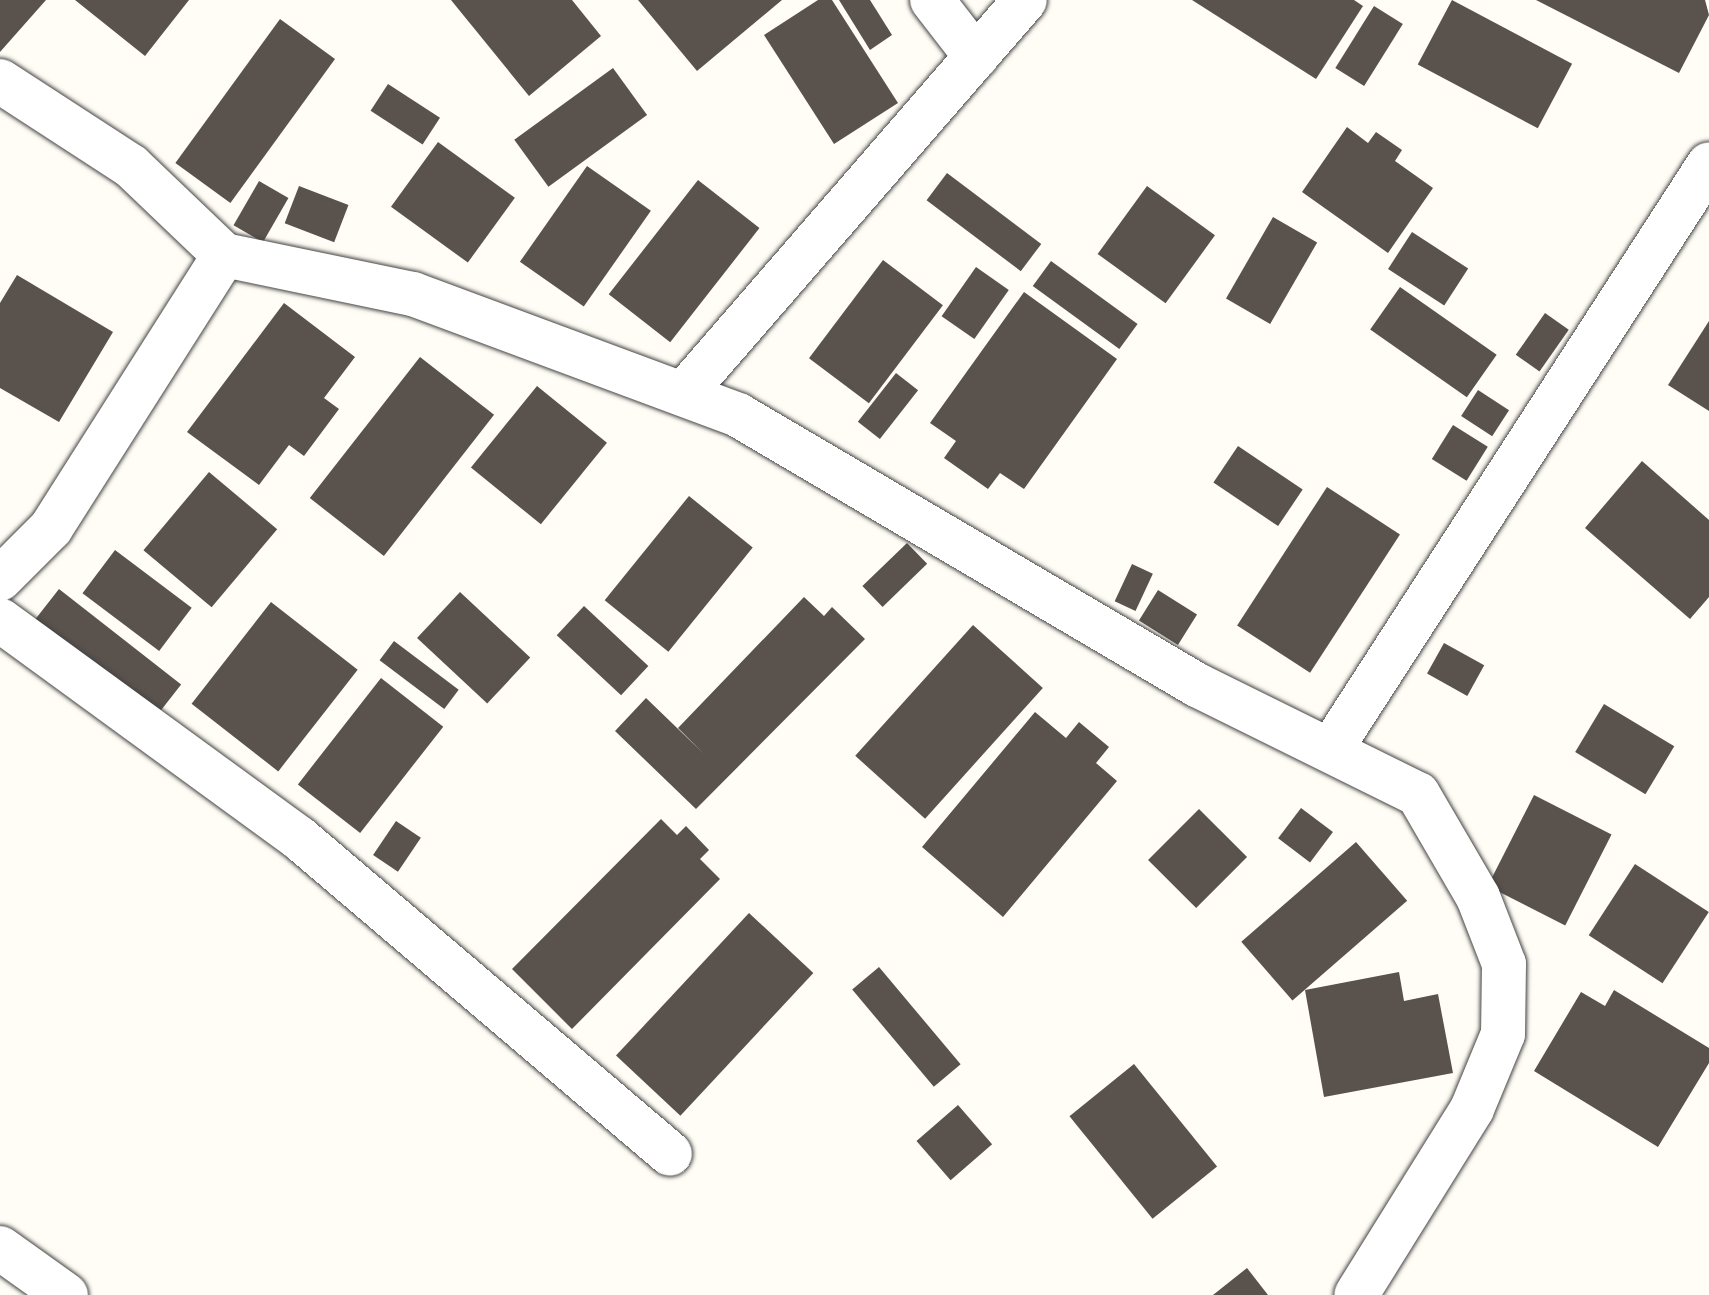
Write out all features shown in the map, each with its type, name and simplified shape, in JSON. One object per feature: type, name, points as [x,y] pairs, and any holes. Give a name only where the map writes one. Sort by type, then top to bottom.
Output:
[{"type":"street","points":[[932,0],[976,57]]},
{"type":"street","points":[[684,393],[1025,0]]},
{"type":"street","points":[[0,81],[131,166],[224,255],[413,294],[738,415],[1197,685],[1418,794],[1478,897],[1504,964],[1503,1034],[1472,1109],[1356,1295]]},
{"type":"street","points":[[1331,749],[1709,164]]},
{"type":"street","points":[[0,579],[51,528],[224,255]]},
{"type":"street","points":[[0,620],[299,838],[670,1154]]},
{"type":"street","points":[[0,1248],[41,1289]]},
{"type":"building","points":[[0,0],[46,0],[0,52]]},
{"type":"building","points":[[75,0],[189,0],[145,56]]},
{"type":"building","points":[[451,0],[572,0],[601,36],[529,96]]},
{"type":"building","points":[[638,0],[782,0],[697,71]]},
{"type":"building","points":[[818,0],[832,0],[898,103],[834,144],[764,35]]},
{"type":"building","points":[[839,0],[870,0],[892,35],[870,50]]},
{"type":"building","points":[[1192,0],[1354,0],[1363,6],[1316,79]]},
{"type":"building","points":[[1452,0],[1572,64],[1538,128],[1418,64]]},
{"type":"building","points":[[1536,0],[1705,0],[1709,15],[1679,73]]},
{"type":"building","points":[[1374,6],[1403,24],[1364,86],[1335,68]]},
{"type":"building","points":[[280,19],[335,59],[230,203],[175,163]]},
{"type":"building","points":[[613,68],[647,115],[548,187],[514,140]]},
{"type":"building","points":[[388,84],[440,118],[423,145],[371,111]]},
{"type":"building","points":[[1347,127],[1368,143],[1376,132],[1402,150],[1395,161],[1433,188],[1388,253],[1302,192]]},
{"type":"building","points":[[438,142],[515,198],[468,263],[391,207]]},
{"type":"building","points":[[587,166],[651,211],[584,307],[520,262]]},
{"type":"building","points":[[947,173],[1041,244],[1021,271],[927,200]]},
{"type":"building","points":[[698,180],[759,228],[670,342],[609,294]]},
{"type":"building","points":[[259,181],[288,198],[263,242],[234,225]]},
{"type":"building","points":[[299,186],[348,205],[334,242],[285,223]]},
{"type":"building","points":[[1147,186],[1215,235],[1166,303],[1098,254]]},
{"type":"building","points":[[1273,217],[1317,242],[1270,324],[1226,298]]},
{"type":"building","points":[[1412,232],[1468,268],[1444,305],[1388,269]]},
{"type":"building","points":[[883,260],[943,305],[869,403],[809,358]]},
{"type":"building","points":[[1051,261],[1138,324],[1119,349],[1033,286]]},
{"type":"building","points":[[976,267],[1009,290],[974,339],[942,316]]},
{"type":"building","points":[[17,275],[113,332],[59,422],[0,388],[0,303]]},
{"type":"building","points":[[1400,287],[1497,355],[1467,397],[1370,330]]},
{"type":"building","points":[[1024,292],[1117,359],[1024,489],[1000,473],[988,489],[944,458],[956,441],[930,423]]},
{"type":"building","points":[[284,303],[355,357],[324,398],[339,409],[304,456],[289,445],[259,485],[187,432]]},
{"type":"building","points":[[1545,313],[1569,330],[1540,371],[1516,355]]},
{"type":"building","points":[[1709,321],[1709,411],[1668,385]]},
{"type":"building","points":[[420,357],[494,415],[384,556],[310,498]]},
{"type":"building","points":[[896,373],[918,390],[880,439],[858,422]]},
{"type":"building","points":[[537,386],[607,443],[541,524],[471,468]]},
{"type":"building","points":[[1478,390],[1509,410],[1492,436],[1461,416]]},
{"type":"building","points":[[1453,425],[1488,447],[1467,481],[1432,459]]},
{"type":"building","points":[[1238,446],[1303,490],[1278,526],[1213,482]]},
{"type":"building","points":[[1642,461],[1709,520],[1709,597],[1690,619],[1585,528]]},
{"type":"building","points":[[209,472],[277,529],[212,607],[143,550]]},
{"type":"building","points":[[1327,487],[1400,534],[1310,673],[1237,625]]},
{"type":"building","points":[[689,496],[753,548],[668,652],[605,600]]},
{"type":"building","points":[[907,543],[927,564],[883,607],[862,586]]},
{"type":"building","points":[[115,550],[192,608],[159,651],[83,593]]},
{"type":"building","points":[[1132,564],[1153,574],[1136,611],[1115,601]]},
{"type":"building","points":[[59,589],[181,684],[155,718],[33,622]]},
{"type":"building","points":[[1158,590],[1197,614],[1178,645],[1139,621]]},
{"type":"building","points":[[460,592],[530,657],[487,704],[417,638]]},
{"type":"building","points":[[804,597],[824,616],[832,607],[865,639],[696,809],[615,731],[646,698],[703,753],[678,728]]},
{"type":"building","points":[[271,602],[358,670],[278,771],[192,704]]},
{"type":"building","points":[[584,606],[648,666],[621,695],[557,635]]},
{"type":"building","points":[[973,625],[1043,688],[925,819],[855,756]]},
{"type":"building","points":[[394,641],[459,690],[444,709],[380,660]]},
{"type":"building","points":[[1444,643],[1484,665],[1467,696],[1427,674]]},
{"type":"building","points":[[381,678],[443,727],[360,833],[298,784]]},
{"type":"building","points":[[1604,704],[1674,746],[1645,794],[1575,752]]},
{"type":"building","points":[[1035,712],[1066,738],[1079,722],[1109,747],[1096,763],[1117,781],[1003,917],[922,847]]},
{"type":"building","points":[[1534,795],[1612,834],[1565,925],[1488,886]]},
{"type":"building","points":[[1301,808],[1333,832],[1310,862],[1278,838]]},
{"type":"building","points":[[1199,809],[1247,857],[1196,908],[1148,860]]},
{"type":"building","points":[[661,819],[677,835],[686,826],[709,850],[700,859],[720,879],[572,1029],[512,969]]},
{"type":"building","points":[[396,821],[421,838],[398,872],[373,855]]},
{"type":"building","points":[[1356,842],[1407,901],[1292,1001],[1241,942]]},
{"type":"building","points":[[1635,864],[1709,912],[1663,983],[1589,935]]},
{"type":"building","points":[[749,913],[813,973],[680,1116],[616,1056]]},
{"type":"building","points":[[879,967],[961,1064],[934,1087],[852,989]]},
{"type":"building","points":[[1399,972],[1404,1001],[1438,994],[1453,1073],[1324,1097],[1305,990]]},
{"type":"building","points":[[1614,990],[1709,1048],[1709,1063],[1658,1147],[1534,1071],[1581,992],[1605,1006]]},
{"type":"building","points":[[1134,1064],[1217,1167],[1153,1219],[1069,1116]]},
{"type":"building","points":[[958,1105],[992,1144],[951,1180],[916,1141]]},
{"type":"building","points":[[1247,1268],[1268,1295],[1213,1295]]}]
